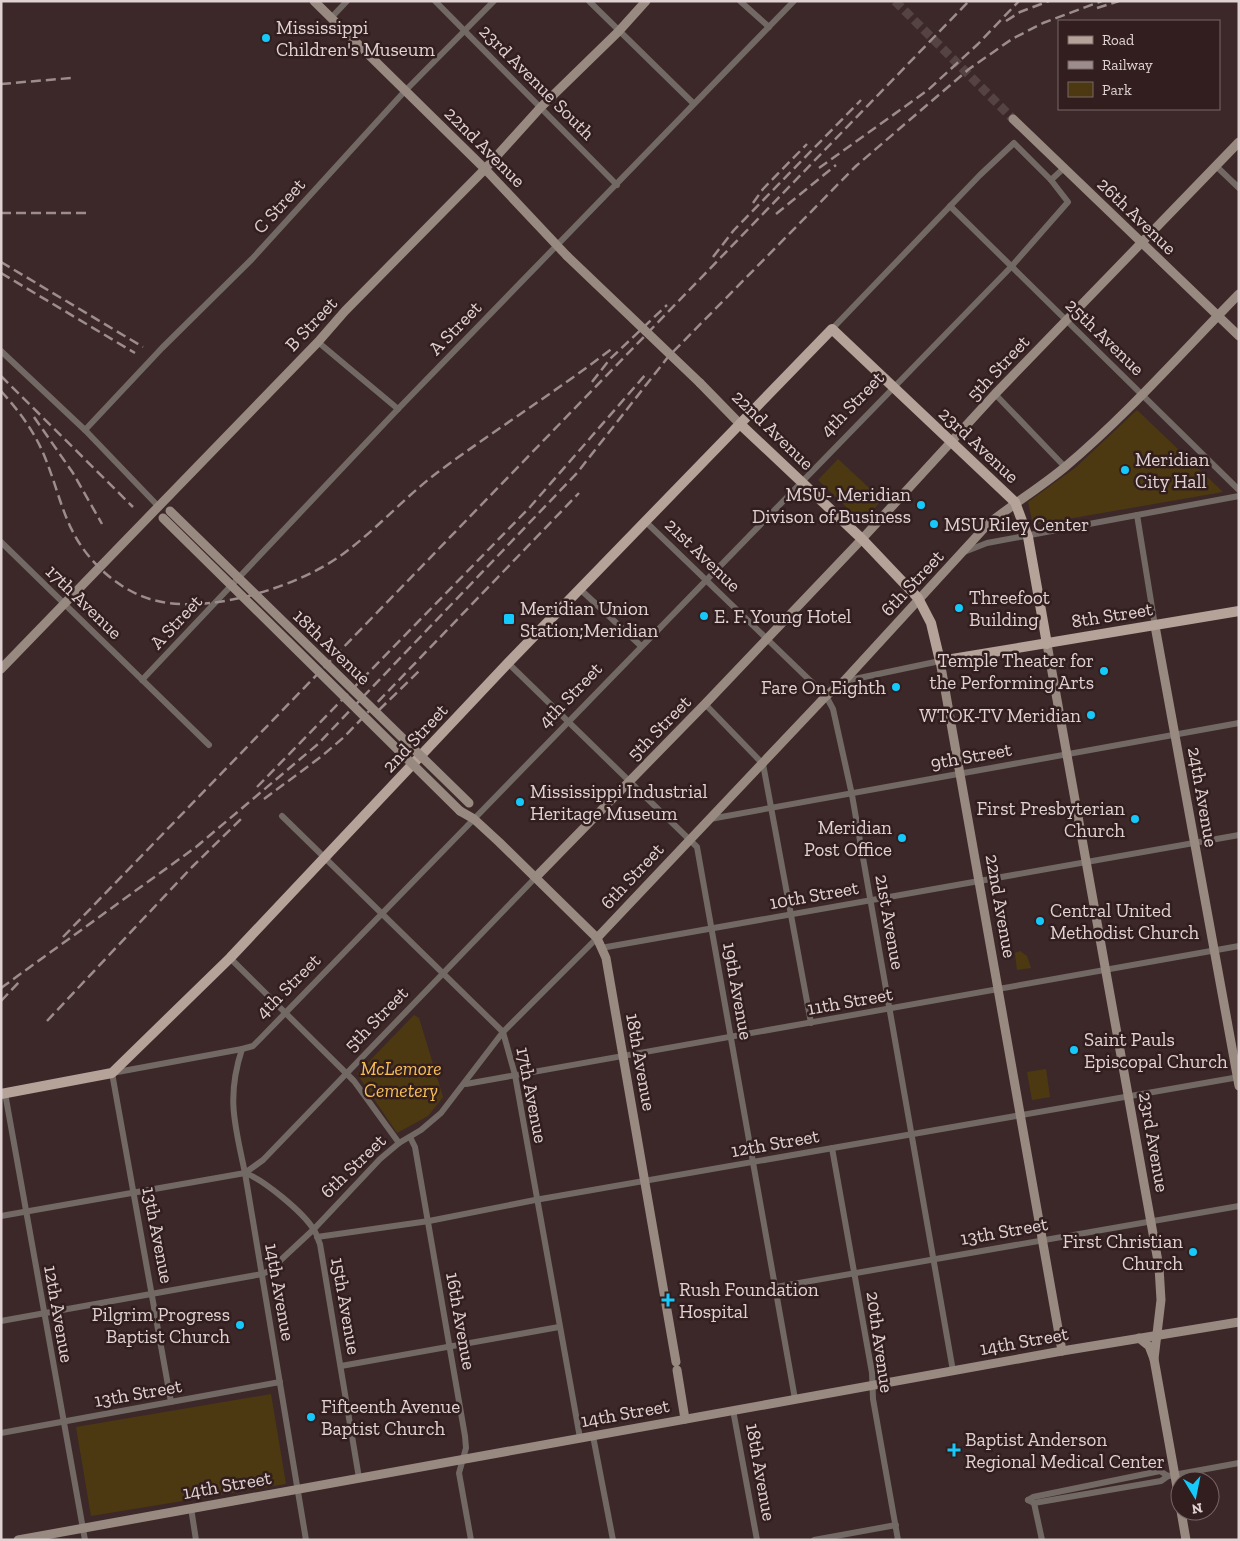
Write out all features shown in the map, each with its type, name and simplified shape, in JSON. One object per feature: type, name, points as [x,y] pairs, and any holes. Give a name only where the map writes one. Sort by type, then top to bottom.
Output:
[{"type":"main road","name":"23rd Avenue","points":[[832,330],[950,443],[1015,502],[1028,537],[1047,644]]},
{"type":"main road","name":"2nd Street","points":[[112,1073],[230,958],[508,663],[832,330]]},
{"type":"main road","name":"22nd Avenue","points":[[740,424],[862,539],[918,598],[931,623],[940,661]]},
{"type":"main road","name":"8th Street","points":[[940,661],[1239,611]]},
{"type":"main road","name":"4th Street","points":[[3,1094],[112,1073]]},
{"type":"street","name":"22nd Avenue","points":[[314,1],[485,170],[568,256],[740,424]]},
{"type":"street","points":[[332,18],[347,1]]},
{"type":"street","name":"23rd Avenue South","points":[[435,1],[617,185]]},
{"type":"street","name":"C Street","points":[[85,430],[162,348],[252,259],[404,92],[494,1]]},
{"type":"street","points":[[589,1],[693,103]]},
{"type":"street","name":"B Street","points":[[1,669],[318,342],[344,311],[485,170],[541,107],[619,31],[646,1]]},
{"type":"street","points":[[740,1],[768,27]]},
{"type":"street","name":"A Street","points":[[142,680],[398,409],[794,1]]},
{"type":"street","name":"26th Avenue","points":[[1013,119],[1239,336]]},
{"type":"street","name":"5th Street","points":[[1,1216],[245,1173],[263,1160],[705,704],[862,539],[994,394],[1239,142]]},
{"type":"street","points":[[832,330],[950,206],[1014,143],[1051,180],[1064,168]]},
{"type":"street","points":[[1216,166],[1239,188]]},
{"type":"street","name":"4th Street","points":[[112,1073],[242,1050],[253,1046],[383,915],[892,387],[1011,267],[1068,202],[1051,180]]},
{"type":"street","name":"25th Avenue","points":[[950,206],[1065,320],[1143,393],[1239,490]]},
{"type":"street","name":"6th Street","points":[[1,1321],[262,1274],[275,1266],[314,1229],[374,1165],[400,1143],[432,1122],[466,1084],[503,1032],[597,938],[826,696],[844,681],[918,598],[988,524],[1015,502],[1065,467],[1143,393],[1239,294]]},
{"type":"street","points":[[318,342],[398,409]]},
{"type":"street","name":"18th Avenue","points":[[1,351],[85,430],[158,506],[163,518],[460,811],[474,820],[536,877],[597,938],[606,958],[685,1419]]},
{"type":"street","points":[[994,394],[1065,467]]},
{"type":"street","points":[[962,553],[986,543],[1028,537],[1239,496]]},
{"type":"street","name":"18th Avenue","points":[[158,506],[170,511],[469,804],[474,820]]},
{"type":"street","name":"24th Avenue","points":[[1137,515],[1174,733],[1238,1080]]},
{"type":"street","name":"21st Avenue","points":[[647,522],[826,696],[833,709],[852,794],[953,1371]]},
{"type":"street","name":"17th Avenue","points":[[1,542],[209,745]]},
{"type":"street","points":[[581,590],[641,646]]},
{"type":"street","name":"23rd Avenue","points":[[1047,644],[1151,1221],[1161,1287],[1158,1335],[1154,1358]]},
{"type":"street","name":"22nd Avenue","points":[[940,661],[1062,1351]]},
{"type":"street","name":"8th Street","points":[[844,681],[940,661]]},
{"type":"street","name":"19th Avenue","points":[[508,663],[690,838],[697,847],[795,1399]]},
{"type":"street","points":[[705,704],[763,764],[792,914],[810,1023]]},
{"type":"street","name":"9th Street","points":[[709,819],[1239,722]]},
{"type":"street","name":"17th Avenue","points":[[282,816],[503,1032],[515,1074],[558,1327],[580,1438]]},
{"type":"street","name":"10th Street","points":[[601,948],[1239,835]]},
{"type":"street","name":"11th Street","points":[[466,1084],[1239,946]]},
{"type":"street","points":[[230,958],[345,1075],[354,1081],[400,1143]]},
{"type":"street","name":"14th Avenue","points":[[242,1050],[232,1085],[232,1102],[280,1382],[296,1490],[306,1540]]},
{"type":"street","name":"13th Avenue","points":[[112,1073],[171,1402]]},
{"type":"street","name":"12th Street","points":[[317,1237],[429,1221],[536,1200],[1020,1115],[1238,1080]]},
{"type":"street","name":"12th Avenue","points":[[3,1094],[86,1540]]},
{"type":"street","name":"16th Avenue","points":[[410,1137],[415,1148],[429,1221],[465,1436],[466,1448],[459,1473],[471,1540]]},
{"type":"street","name":"20th Avenue","points":[[832,1148],[898,1540]]},
{"type":"street","name":"15th Avenue","points":[[245,1173],[256,1177],[272,1188],[314,1229],[317,1237],[359,1478]]},
{"type":"street","name":"13th Street","points":[[776,1287],[1239,1206]]},
{"type":"street","name":"14th Street","points":[[18,1540],[1062,1351],[1239,1322]]},
{"type":"street","points":[[341,1366],[558,1327]]},
{"type":"street","name":"23rd Avenue","points":[[1139,1338],[1149,1346],[1154,1358],[1171,1471]]},
{"type":"street","name":"13th Street","points":[[1,1433],[280,1382]]},
{"type":"street","name":"18th Avenue","points":[[733,1410],[757,1540]]},
{"type":"street","points":[[593,1436],[613,1540]]},
{"type":"street","points":[[1194,1471],[1239,1463]]},
{"type":"street","points":[[1031,1502],[1042,1495],[1160,1471],[1170,1474]]},
{"type":"street","points":[[1031,1502],[1161,1481],[1170,1476]]},
{"type":"street","points":[[1031,1502],[1042,1540]]},
{"type":"street","points":[[191,1508],[196,1540]]},
{"type":"street","points":[[1183,1521],[1186,1540]]},
{"type":"street","points":[[814,1540],[896,1525]]},
{"type":"green space","points":[[1137,410],[1223,492],[1033,525],[1028,502],[1075,468]]},
{"type":"green space","points":[[838,459],[882,500],[862,522],[818,480]]},
{"type":"green space","points":[[1020,951],[1027,956],[1031,968],[1017,970],[1015,953]]},
{"type":"green space","name":"McLemore Cemetery","points":[[414,1015],[419,1018],[443,1097],[428,1116],[397,1133],[357,1074]]},
{"type":"green space","points":[[1046,1069],[1050,1097],[1032,1100],[1027,1072]]},
{"type":"green space","points":[[271,1394],[286,1484],[91,1516],[76,1427]]},
{"type":"tunnel","points":[[895,1],[1013,119]]},
{"type":"railway","points":[[63,937],[969,1]]},
{"type":"railway","points":[[819,168],[928,90],[978,44],[1019,1]]},
{"type":"railway","points":[[1006,21],[1020,12],[1049,1]]},
{"type":"railway","points":[[1,988],[196,847],[318,744],[577,473],[668,357],[856,166],[969,69],[1012,39],[1043,23],[1102,1]]},
{"type":"railway","points":[[1097,8],[1119,1]]},
{"type":"railway","points":[[1,84],[71,78]]},
{"type":"railway","points":[[713,257],[734,230],[861,100]]},
{"type":"railway","points":[[753,203],[763,189],[807,144]]},
{"type":"railway","points":[[776,214],[836,165]]},
{"type":"railway","points":[[1,213],[86,213]]},
{"type":"railway","points":[[1,262],[143,347]]},
{"type":"railway","points":[[1,273],[135,353]]},
{"type":"railway","points":[[592,382],[610,359],[667,305]]},
{"type":"railway","points":[[1,391],[20,414],[36,438],[66,517],[73,532],[91,559],[118,583],[146,598],[184,604],[207,603],[257,594],[281,586],[325,566],[343,554],[438,472],[614,347]]},
{"type":"railway","points":[[257,787],[530,507],[646,374]]},
{"type":"railway","points":[[1,376],[133,507]]},
{"type":"railway","points":[[34,417],[73,473],[102,524]]},
{"type":"railway","points":[[264,799],[322,756],[344,737],[579,493]]},
{"type":"railway","points":[[379,710],[420,670]]},
{"type":"railway","points":[[47,1021],[192,867],[244,816]]},
{"type":"railway","points":[[1,1001],[21,980]]},
{"type":"place","name":"Mississippi Children's Museum","points":[[266,38]]},
{"type":"place","name":"Meridian City Hall","points":[[1125,470]]},
{"type":"place","name":"MSU- Meridian Divison of Business","points":[[921,505]]},
{"type":"place","name":"MSU Riley Center","points":[[934,524]]},
{"type":"place","name":"Threefoot Building","points":[[959,608]]},
{"type":"place","name":"E. F. Young Hotel","points":[[704,616]]},
{"type":"place","name":"Meridian Union Station;Meridian","points":[[509,619]]},
{"type":"place","name":"Temple Theater for the Performing Arts","points":[[1104,671]]},
{"type":"place","name":"Fare On Eighth","points":[[896,687]]},
{"type":"place","name":"WTOK-TV Meridian","points":[[1091,715]]},
{"type":"place","name":"Mississippi Industrial Heritage Museum","points":[[520,802]]},
{"type":"place","name":"First Presbyterian Church","points":[[1135,819]]},
{"type":"place","name":"Meridian Post Office","points":[[902,838]]},
{"type":"place","name":"Central United Methodist Church","points":[[1040,921]]},
{"type":"place","name":"Saint Pauls Episcopal Church","points":[[1074,1050]]},
{"type":"place","name":"First Christian Church","points":[[1193,1252]]},
{"type":"place","name":"Rush Foundation Hospital","points":[[668,1300]]},
{"type":"place","name":"Pilgrim Progress Baptist Church","points":[[240,1325]]},
{"type":"place","name":"Fifteenth Avenue Baptist Church","points":[[311,1417]]},
{"type":"place","name":"Baptist Anderson Regional Medical Center","points":[[954,1450]]}]
